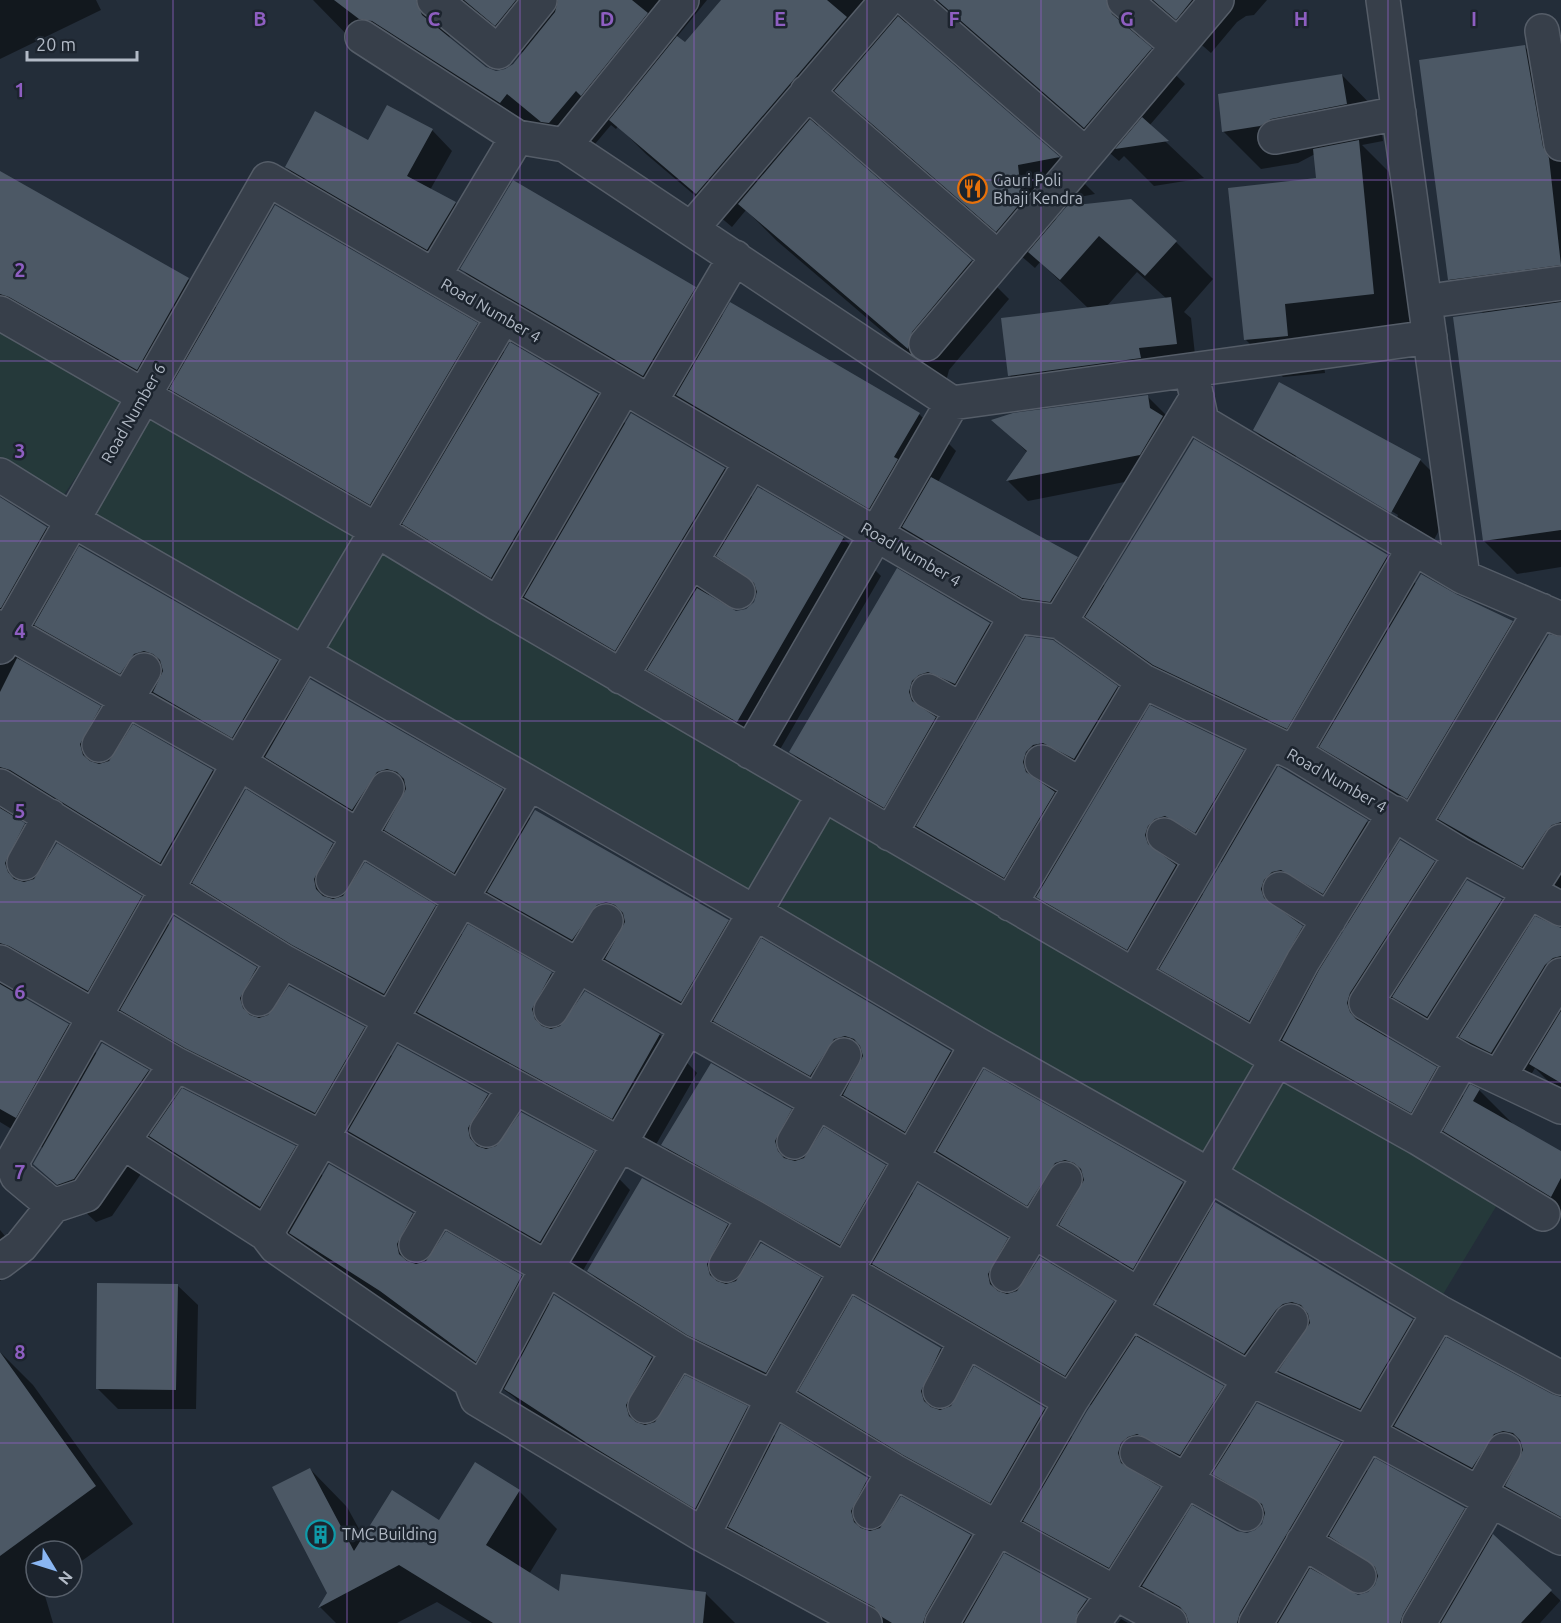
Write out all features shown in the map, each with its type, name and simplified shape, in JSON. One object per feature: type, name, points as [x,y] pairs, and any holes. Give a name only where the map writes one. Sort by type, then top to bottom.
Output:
[{"type":"street","points":[[434,0],[498,52],[540,0]]},
{"type":"street","points":[[908,0],[1086,155]]},
{"type":"street","points":[[1124,0],[1178,46]]},
{"type":"street","points":[[926,344],[1217,0]]},
{"type":"street","points":[[1383,0],[1463,578]]},
{"type":"street","points":[[565,145],[672,3]]},
{"type":"street","points":[[692,228],[807,92],[870,6]]},
{"type":"street","points":[[1542,31],[1561,137]]},
{"type":"street","points":[[362,37],[517,137],[565,145],[952,403],[1194,383],[1430,337]]},
{"type":"street","points":[[807,92],[998,258]]},
{"type":"street","points":[[1275,137],[1399,113]]},
{"type":"street","points":[[434,276],[517,137]]},
{"type":"street","name":"Road Number 4","points":[[268,179],[1016,616],[1060,622],[1143,681],[1282,748],[1461,855],[1561,909]]},
{"type":"street","name":"Road Number 6","points":[[3,635],[72,520],[268,179]]},
{"type":"street","points":[[498,604],[637,395],[735,257]]},
{"type":"street","points":[[1444,299],[1561,283]]},
{"type":"street","points":[[0,312],[142,397],[378,531],[621,677],[890,834],[1418,1138],[1542,1214]]},
{"type":"street","points":[[53,1206],[17,1176],[12,1161],[11,1138],[93,1016],[170,889],[239,763],[305,655],[502,317]]},
{"type":"street","points":[[942,1623],[1071,1401],[1134,1303],[1209,1174],[1267,1053],[1303,961],[1329,920],[1404,819],[1553,609],[1463,578],[1203,422],[1194,383]]},
{"type":"street","points":[[1060,622],[1194,383]]},
{"type":"street","points":[[750,752],[952,403]]},
{"type":"street","points":[[621,677],[751,462]]},
{"type":"street","points":[[0,475],[72,520],[754,912],[977,1044],[1209,1174],[1439,1312],[1561,1378]]},
{"type":"street","points":[[1134,975],[1202,859],[1282,748],[1414,548]]},
{"type":"street","points":[[692,562],[738,592]]},
{"type":"street","points":[[890,834],[1016,616]]},
{"type":"street","points":[[3,635],[126,699],[239,763],[461,899],[818,1102],[1033,1232],[1134,1303],[1250,1379],[1369,1434],[1561,1538]]},
{"type":"street","points":[[99,745],[144,670]]},
{"type":"street","points":[[1010,903],[1143,681]]},
{"type":"street","points":[[928,691],[962,710]]},
{"type":"street","points":[[1042,762],[1081,785]]},
{"type":"street","points":[[266,1234],[320,1137],[392,1019],[528,784]]},
{"type":"street","points":[[0,786],[284,961],[392,1019],[514,1089],[754,1217],[1071,1401]]},
{"type":"street","points":[[333,880],[387,788]]},
{"type":"street","points":[[477,1399],[547,1268],[824,794]]},
{"type":"street","points":[[24,863],[50,816]]},
{"type":"street","points":[[1164,835],[1202,859]]},
{"type":"street","points":[[1433,1043],[1561,841]]},
{"type":"street","points":[[1461,855],[1366,1003],[1462,1060],[1561,1107]]},
{"type":"street","points":[[1280,889],[1329,920]]},
{"type":"street","points":[[551,1010],[606,921]]},
{"type":"street","points":[[259,999],[284,961]]},
{"type":"street","points":[[0,962],[176,1064],[320,1137],[547,1268],[678,1351],[773,1398],[894,1471],[1170,1623]]},
{"type":"street","points":[[1499,1077],[1561,975]]},
{"type":"street","points":[[703,1535],[773,1398],[977,1044]]},
{"type":"street","points":[[794,1142],[844,1055]]},
{"type":"street","points":[[1418,1138],[1462,1060]]},
{"type":"street","points":[[0,1262],[21,1246],[53,1206],[87,1195],[176,1064]]},
{"type":"street","points":[[487,1130],[514,1089]]},
{"type":"street","points":[[123,1142],[266,1234],[276,1247],[470,1381],[477,1399],[703,1535],[865,1623]]},
{"type":"street","points":[[1007,1275],[1065,1179]]},
{"type":"street","points":[[416,1245],[439,1206]]},
{"type":"street","points":[[726,1265],[754,1217]]},
{"type":"street","points":[[1256,1623],[1439,1312]]},
{"type":"street","points":[[1093,1623],[1115,1593],[1250,1379],[1291,1321]]},
{"type":"street","points":[[940,1391],[966,1341]]},
{"type":"street","points":[[645,1406],[678,1351]]},
{"type":"street","points":[[1419,1623],[1485,1497],[1504,1450]]},
{"type":"street","points":[[1137,1453],[1246,1514]]},
{"type":"street","points":[[870,1512],[894,1471]]},
{"type":"street","points":[[1303,1542],[1359,1576]]},
{"type":"green space","points":[[0,321],[129,399],[57,505],[0,469]]},
{"type":"green space","points":[[146,410],[361,531],[297,631],[81,523]]},
{"type":"green space","points":[[382,541],[805,798],[749,899],[315,651]]},
{"type":"green space","points":[[823,812],[1258,1059],[1202,1163],[764,903]]},
{"type":"green space","points":[[1280,1071],[1500,1200],[1442,1296],[1216,1173]]},
{"type":"water","points":[[1561,1600],[1561,1623],[1540,1623]]},
{"type":"building","points":[[334,0],[416,0],[422,15],[486,67],[496,71],[513,64],[555,12],[558,0],[632,0],[648,13],[581,96],[576,91],[549,123],[541,122],[507,94],[500,103],[372,21],[359,19]]},
{"type":"building","points":[[464,0],[516,0],[495,26]]},
{"type":"building","points":[[721,0],[827,0],[847,17],[696,194],[609,120],[677,36],[685,42]]},
{"type":"building","points":[[937,0],[1106,0],[1112,14],[1152,48],[1084,128]]},
{"type":"building","points":[[1153,0],[1192,0],[1176,20]]},
{"type":"building","points":[[898,16],[1060,157],[1018,165],[1022,201],[996,232],[834,91]]},
{"type":"building","points":[[1525,45],[1543,147],[1549,158],[1561,265],[1448,280],[1419,60]]},
{"type":"building","points":[[1342,74],[1347,104],[1271,119],[1260,126],[1222,132],[1218,94]]},
{"type":"building","points":[[387,105],[433,129],[407,176],[456,202],[427,250],[285,167],[315,111],[368,140]]},
{"type":"building","points":[[1142,117],[1169,141],[1115,149]]},
{"type":"building","points":[[810,119],[972,260],[912,332],[908,349],[738,204]]},
{"type":"building","points":[[1359,140],[1374,294],[1285,304],[1288,336],[1244,340],[1228,188],[1316,178],[1313,149]]},
{"type":"building","points":[[0,171],[189,278],[137,370],[0,294]]},
{"type":"building","points":[[513,180],[696,287],[643,376],[460,269]]},
{"type":"building","points":[[1131,199],[1177,241],[1145,276],[1099,236],[1060,280],[1028,252],[1067,206]]},
{"type":"building","points":[[275,205],[478,323],[370,505],[169,389]]},
{"type":"building","points":[[1171,297],[1177,344],[1139,348],[1141,358],[1008,376],[1001,318]]},
{"type":"building","points":[[730,302],[920,413],[894,457],[898,459],[869,509],[676,395]]},
{"type":"building","points":[[1561,302],[1561,530],[1483,541],[1453,317]]},
{"type":"building","points":[[510,342],[598,394],[491,578],[402,524]]},
{"type":"building","points":[[1279,382],[1421,459],[1391,513],[1253,430]]},
{"type":"building","points":[[1148,395],[1150,408],[1163,416],[1140,455],[1006,481],[1027,451],[991,420],[1013,413]]},
{"type":"building","points":[[631,413],[725,468],[615,651],[524,597]]},
{"type":"building","points":[[1194,439],[1388,555],[1287,729],[1153,665],[1085,617]]},
{"type":"building","points":[[931,477],[1078,557],[1050,602],[1022,598],[902,527]]},
{"type":"building","points":[[758,487],[844,537],[737,722],[647,670],[697,588],[736,611],[746,609],[754,602],[757,592],[754,583],[716,556]]},
{"type":"building","points":[[0,497],[47,527],[1,608],[0,608]]},
{"type":"building","points":[[79,546],[278,660],[232,738],[153,692],[163,671],[160,660],[153,654],[144,651],[134,654],[120,674],[34,625]]},
{"type":"building","points":[[897,568],[990,623],[955,684],[928,672],[912,681],[909,692],[912,701],[936,717],[884,808],[789,752]]},
{"type":"building","points":[[1421,574],[1456,594],[1513,621],[1407,799],[1319,747]]},
{"type":"building","points":[[1549,634],[1561,637],[1561,822],[1552,825],[1546,831],[1522,867],[1438,819]]},
{"type":"building","points":[[1026,636],[1053,640],[1118,686],[1074,759],[1043,743],[1033,745],[1026,752],[1023,762],[1026,772],[1055,792],[1004,878],[916,826]]},
{"type":"building","points":[[17,658],[101,706],[80,744],[83,755],[90,761],[99,764],[109,761],[133,724],[213,770],[160,863],[10,770],[0,767],[0,692]]},
{"type":"building","points":[[310,679],[503,789],[454,873],[384,830],[406,789],[404,779],[397,772],[387,769],[377,772],[352,810],[265,757]]},
{"type":"building","points":[[1150,705],[1244,750],[1195,833],[1165,816],[1155,819],[1148,826],[1145,835],[1148,844],[1176,865],[1127,950],[1036,897]]},
{"type":"building","points":[[1278,766],[1368,820],[1323,894],[1281,870],[1272,872],[1264,880],[1261,889],[1264,898],[1303,926],[1249,1021],[1159,969]]},
{"type":"building","points":[[246,789],[333,843],[314,879],[316,889],[323,896],[333,899],[343,896],[365,862],[436,905],[384,994],[292,945],[192,883]]},
{"type":"building","points":[[0,808],[25,823],[5,863],[14,879],[24,882],[34,879],[57,843],[142,896],[88,991],[0,943]]},
{"type":"building","points":[[535,810],[729,920],[681,1002],[605,959],[625,922],[623,913],[615,905],[606,902],[597,905],[572,940],[487,892]]},
{"type":"building","points":[[1400,840],[1435,861],[1350,993],[1347,1003],[1356,1019],[1437,1067],[1411,1113],[1282,1040],[1319,970]]},
{"type":"building","points":[[1467,880],[1502,899],[1427,1017],[1392,997]]},
{"type":"building","points":[[174,916],[257,967],[240,998],[243,1008],[250,1015],[259,1018],[268,1015],[289,986],[365,1027],[315,1113],[185,1048],[120,1010]]},
{"type":"building","points":[[1535,916],[1561,928],[1561,956],[1553,958],[1545,965],[1491,1053],[1459,1037]]},
{"type":"building","points":[[468,924],[552,972],[532,1009],[535,1019],[542,1026],[551,1029],[560,1026],[585,991],[660,1034],[612,1119],[417,1012]]},
{"type":"building","points":[[761,938],[951,1051],[905,1132],[843,1095],[863,1056],[860,1046],[854,1039],[845,1036],[834,1039],[810,1076],[713,1021]]},
{"type":"building","points":[[0,984],[69,1024],[16,1118],[0,1109]]},
{"type":"building","points":[[1561,1011],[1561,1083],[1529,1064]]},
{"type":"building","points":[[102,1043],[149,1070],[74,1179],[57,1185],[33,1164]]},
{"type":"building","points":[[398,1045],[488,1094],[468,1128],[470,1138],[477,1146],[486,1149],[496,1146],[521,1112],[594,1151],[540,1242],[348,1131]]},
{"type":"building","points":[[711,1063],[792,1109],[775,1141],[778,1151],[784,1158],[795,1161],[804,1158],[824,1127],[886,1165],[840,1245],[661,1145]]},
{"type":"building","points":[[984,1069],[1183,1182],[1133,1269],[1059,1225],[1084,1180],[1081,1169],[1074,1163],[1065,1160],[1055,1163],[1027,1206],[937,1151]]},
{"type":"building","points":[[1470,1084],[1480,1089],[1473,1101],[1561,1151],[1561,1178],[1551,1197],[1443,1131]]},
{"type":"building","points":[[182,1088],[296,1146],[260,1207],[149,1136]]},
{"type":"building","points":[[329,1164],[413,1213],[397,1244],[399,1254],[407,1261],[416,1264],[426,1261],[446,1231],[522,1275],[476,1362],[380,1291],[289,1233]]},
{"type":"building","points":[[642,1178],[728,1224],[707,1264],[710,1275],[717,1281],[726,1284],[736,1281],[761,1243],[821,1277],[766,1373],[687,1335],[587,1271]]},
{"type":"building","points":[[918,1184],[1008,1238],[988,1274],[990,1284],[998,1291],[1007,1294],[1017,1291],[1040,1257],[1114,1301],[1065,1376],[872,1264]]},
{"type":"building","points":[[1215,1202],[1413,1319],[1360,1409],[1278,1371],[1310,1323],[1308,1314],[1301,1305],[1292,1302],[1283,1304],[1276,1310],[1244,1354],[1156,1304]]},
{"type":"building","points":[[97,1283],[178,1284],[176,1390],[96,1389]]},
{"type":"building","points":[[554,1295],[652,1357],[626,1405],[629,1416],[636,1422],[645,1425],[655,1422],[685,1375],[748,1406],[695,1509],[504,1389]]},
{"type":"building","points":[[853,1296],[941,1348],[921,1391],[924,1401],[931,1407],[940,1410],[951,1406],[974,1366],[1045,1408],[990,1503],[903,1455],[798,1391]]},
{"type":"building","points":[[1136,1336],[1224,1386],[1180,1455],[1137,1434],[1121,1443],[1118,1453],[1121,1463],[1160,1487],[1109,1568],[1023,1521],[1087,1411]]},
{"type":"building","points":[[1446,1337],[1561,1397],[1561,1517],[1505,1486],[1523,1450],[1520,1440],[1513,1433],[1503,1431],[1494,1434],[1472,1468],[1394,1426]]},
{"type":"building","points":[[0,1352],[96,1486],[0,1556]]},
{"type":"building","points":[[1257,1403],[1341,1442],[1240,1613],[1237,1623],[1189,1623],[1180,1607],[1142,1586],[1192,1505],[1237,1531],[1247,1533],[1262,1524],[1265,1513],[1262,1504],[1212,1474]]},
{"type":"building","points":[[781,1424],[868,1478],[851,1511],[854,1522],[861,1528],[870,1531],[880,1528],[901,1496],[971,1535],[923,1623],[892,1623],[882,1617],[874,1607],[728,1527]]},
{"type":"building","points":[[1375,1458],[1465,1508],[1403,1614],[1400,1623],[1278,1623],[1310,1568],[1358,1595],[1368,1592],[1375,1585],[1378,1576],[1375,1567],[1329,1536]]},
{"type":"building","points":[[475,1462],[520,1490],[486,1545],[559,1591],[561,1574],[706,1592],[703,1623],[493,1623],[399,1565],[318,1608],[327,1593],[272,1487],[310,1468],[354,1551],[392,1490],[439,1520]]},
{"type":"building","points":[[1493,1534],[1552,1590],[1521,1623],[1441,1623]]},
{"type":"building","points":[[1004,1553],[1087,1599],[1078,1612],[1075,1623],[964,1623]]},
{"type":"place","name":"Gauri Poli Bhaji Kendra","points":[[972,189]]},
{"type":"place","name":"TMC Building","points":[[321,1534]]}]
